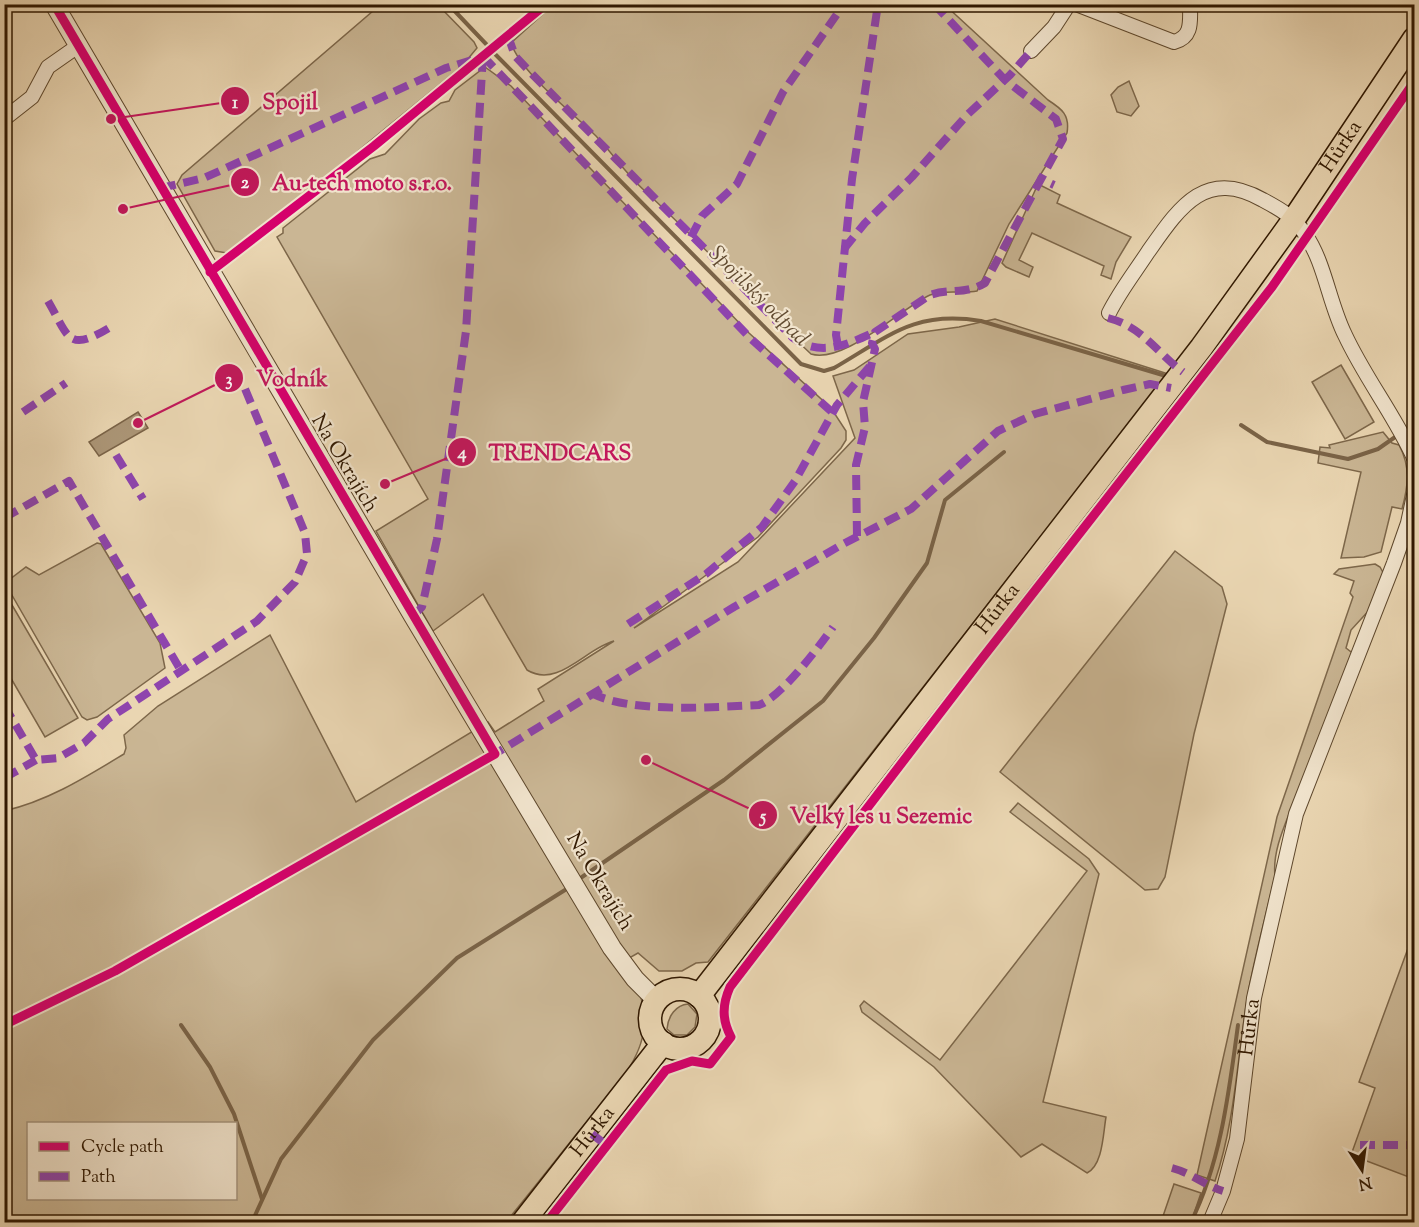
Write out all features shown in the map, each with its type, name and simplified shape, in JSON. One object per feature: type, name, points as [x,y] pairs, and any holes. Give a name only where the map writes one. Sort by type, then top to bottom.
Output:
[{"type":"main road","name":"Hůrka","points":[[699,996],[1202,348],[1294,219],[1414,39]]},
{"type":"main road","name":"Hůrka","points":[[1390,77],[1414,46]]},
{"type":"main road","points":[[677,989],[687,990],[699,996],[708,1007],[710,1017],[704,1037],[697,1043],[684,1048],[663,1043],[655,1034],[651,1021],[657,1001],[677,989]]},
{"type":"main road","name":"Hůrka","points":[[523,1222],[663,1043]]},
{"type":"street","points":[[1031,51],[1054,27],[1069,4]]},
{"type":"street","points":[[1076,4],[1174,42],[1184,37],[1189,31],[1190,4]]},
{"type":"street","name":"Na Okrajích","points":[[60,7],[78,46],[413,616],[612,948],[629,972],[657,1001]]},
{"type":"street","points":[[4,119],[32,97],[48,67],[78,46]]},
{"type":"street","points":[[1109,313],[1122,290],[1178,212],[1200,193],[1224,187],[1242,189],[1294,219],[1314,251],[1345,335],[1414,458]]},
{"type":"street","name":"Hůrka","points":[[1210,1222],[1223,1191],[1237,1139],[1254,998],[1296,814],[1396,557],[1408,523],[1414,495]]},
{"type":"shaded area","points":[[554,4],[945,5],[1061,110],[1066,117],[1067,133],[1009,224],[977,291],[941,292],[930,295],[872,334],[839,351],[824,355],[811,354],[638,185],[596,136],[525,67],[511,43]]},
{"type":"shaded area","points":[[380,5],[438,5],[474,42],[477,48],[462,66],[299,199],[227,253],[215,251],[177,184],[182,175]]},
{"type":"shaded area","points":[[485,67],[511,86],[749,333],[831,408],[846,431],[846,440],[841,448],[758,537],[634,628],[738,562],[855,438],[833,376],[854,370],[908,334],[995,319],[1168,374],[708,962],[696,963],[682,971],[659,971],[638,953],[629,958],[644,1015],[643,1034],[633,1061],[615,1088],[506,1222],[5,1222],[4,811],[51,795],[124,754],[126,748],[124,735],[158,706],[270,635],[356,802],[488,722],[495,732],[544,701],[538,689],[614,641],[603,645],[561,671],[538,674],[527,670],[483,594],[433,631],[376,531],[428,499],[277,237],[283,233],[283,228],[370,159],[385,154],[419,119],[441,103],[449,101],[455,90]]},
{"type":"shaded area","points":[[1129,81],[1139,106],[1131,116],[1117,112],[1111,95],[1118,87]]},
{"type":"shaded area","points":[[1038,184],[1060,195],[1057,203],[1131,237],[1116,262],[1111,279],[1101,275],[1104,266],[1032,233],[1019,260],[1033,267],[1029,277],[1002,263]]},
{"type":"shaded area","points":[[1341,365],[1374,422],[1345,439],[1312,382]]},
{"type":"shaded area","points":[[138,412],[148,428],[99,456],[89,442]]},
{"type":"shaded area","points":[[1383,432],[1392,443],[1399,445],[1407,469],[1406,493],[1402,509],[1392,507],[1381,552],[1364,557],[1341,558],[1361,472],[1318,463],[1320,447],[1330,448],[1329,445]]},
{"type":"shaded area","points":[[97,543],[101,544],[160,643],[165,668],[97,717],[87,720],[82,717],[5,583],[26,567],[39,575]]},
{"type":"shaded area","points":[[1175,551],[1222,587],[1227,604],[1194,734],[1165,877],[1158,889],[1145,890],[1000,772]]},
{"type":"shaded area","points":[[1375,564],[1380,567],[1385,576],[1372,607],[1351,630],[1346,648],[1355,655],[1278,845],[1275,876],[1250,983],[1228,1132],[1215,1181],[1197,1175],[1277,817],[1353,597],[1350,593],[1354,581],[1334,574],[1339,569]]},
{"type":"shaded area","points":[[5,593],[78,718],[45,737],[5,668]]},
{"type":"shaded area","points":[[1018,803],[1089,859],[1099,874],[1043,1102],[1106,1117],[1099,1156],[1087,1173],[1042,1144],[1021,1157],[934,1067],[862,1012],[860,1006],[864,1001],[940,1060],[1087,871],[1010,812]]},
{"type":"shaded area","points":[[1414,932],[1414,1179],[1351,1155],[1375,1088],[1359,1082]]},
{"type":"shaded area","points":[[688,1004],[697,1014],[695,1027],[687,1035],[674,1035],[667,1029],[669,1020],[676,1009]]},
{"type":"shaded area","points":[[1174,1184],[1201,1193],[1191,1222],[1161,1222]]},
{"type":"waterway","name":"Spojilský odpad","points":[[448,4],[487,45]]},
{"type":"waterway","name":"Spojilský odpad","points":[[495,54],[801,364],[824,371],[834,368],[903,328],[938,319],[958,319],[981,321],[1166,376]]},
{"type":"waterway","name":"Spojilský odpad","points":[[1241,425],[1267,442],[1348,459],[1378,449],[1398,435]]},
{"type":"waterway","name":"Spojilský odpad","points":[[1405,431],[1414,425]]},
{"type":"waterway","points":[[582,877],[724,780],[823,701],[874,638],[927,563],[945,500],[1004,452]]},
{"type":"waterway","points":[[252,1222],[281,1159],[373,1040],[457,958],[565,890]]},
{"type":"waterway","points":[[181,1025],[210,1067],[237,1122]]},
{"type":"waterway","points":[[1191,1222],[1217,1151],[1238,1025]]},
{"type":"waterway","points":[[237,1123],[262,1199]]},
{"type":"marked path","points":[[691,237],[702,216],[737,184],[783,92],[844,4]]},
{"type":"marked path","points":[[838,346],[836,335],[852,179],[878,4]]},
{"type":"marked path","points":[[934,4],[1005,80],[1056,119],[1063,139],[1041,179]]},
{"type":"marked path","points":[[508,36],[515,56],[793,338],[803,344],[824,348],[844,345],[875,332]]},
{"type":"marked path","points":[[844,249],[865,223],[912,177],[967,115],[1010,75],[1031,51]]},
{"type":"marked path","points":[[483,56],[750,338],[833,413]]},
{"type":"marked path","points":[[413,616],[422,607],[437,539],[466,331],[483,56]]},
{"type":"marked path","points":[[161,188],[204,178],[446,68],[472,60]]},
{"type":"marked path","points":[[857,536],[856,465],[865,427],[863,402],[875,349],[872,343],[875,332],[930,295],[971,289],[985,283],[1041,179],[1054,185]]},
{"type":"marked path","points":[[48,301],[65,332],[77,340],[85,339],[109,328]]},
{"type":"marked path","points":[[1108,318],[1131,327],[1183,372]]},
{"type":"marked path","points":[[628,624],[706,574],[762,527],[795,481],[837,405],[870,366]]},
{"type":"marked path","points":[[23,412],[66,383]]},
{"type":"marked path","points":[[4,705],[36,760],[58,758],[84,743],[108,719],[257,621],[295,582],[307,554],[305,533],[243,384]]},
{"type":"marked path","points":[[490,757],[734,607],[843,544],[911,509],[998,431],[1035,414],[1123,390],[1150,384],[1171,388]]},
{"type":"marked path","points":[[116,455],[143,499]]},
{"type":"marked path","points":[[4,518],[69,481],[180,669]]},
{"type":"marked path","points":[[591,693],[608,700],[650,707],[696,708],[759,705],[788,682],[833,627]]},
{"type":"marked path","points":[[4,778],[36,760]]},
{"type":"marked path","points":[[592,1134],[606,1145]]},
{"type":"marked path","points":[[1360,1145],[1414,1145]]},
{"type":"marked path","points":[[1172,1168],[1223,1191]]},
{"type":"marked path","points":[[4,1210],[8,1222]]},
{"type":"cycle path","points":[[4,1025],[115,971],[495,754],[54,4]]},
{"type":"cycle path","points":[[210,272],[374,146],[546,4]]},
{"type":"cycle path","points":[[547,1222],[666,1070],[692,1061],[710,1064],[731,1037],[724,1012],[730,987],[980,661],[1272,287],[1414,82]]},
{"type":"place","name":"Spojil","points":[[111,119]]},
{"type":"place","name":"Au-tech moto s.r.o.","points":[[123,209]]},
{"type":"place","name":"Vodník","points":[[138,423]]},
{"type":"place","name":"TRENDCARS","points":[[385,484]]},
{"type":"place","name":"Velký les u Sezemic","points":[[646,760]]}]
